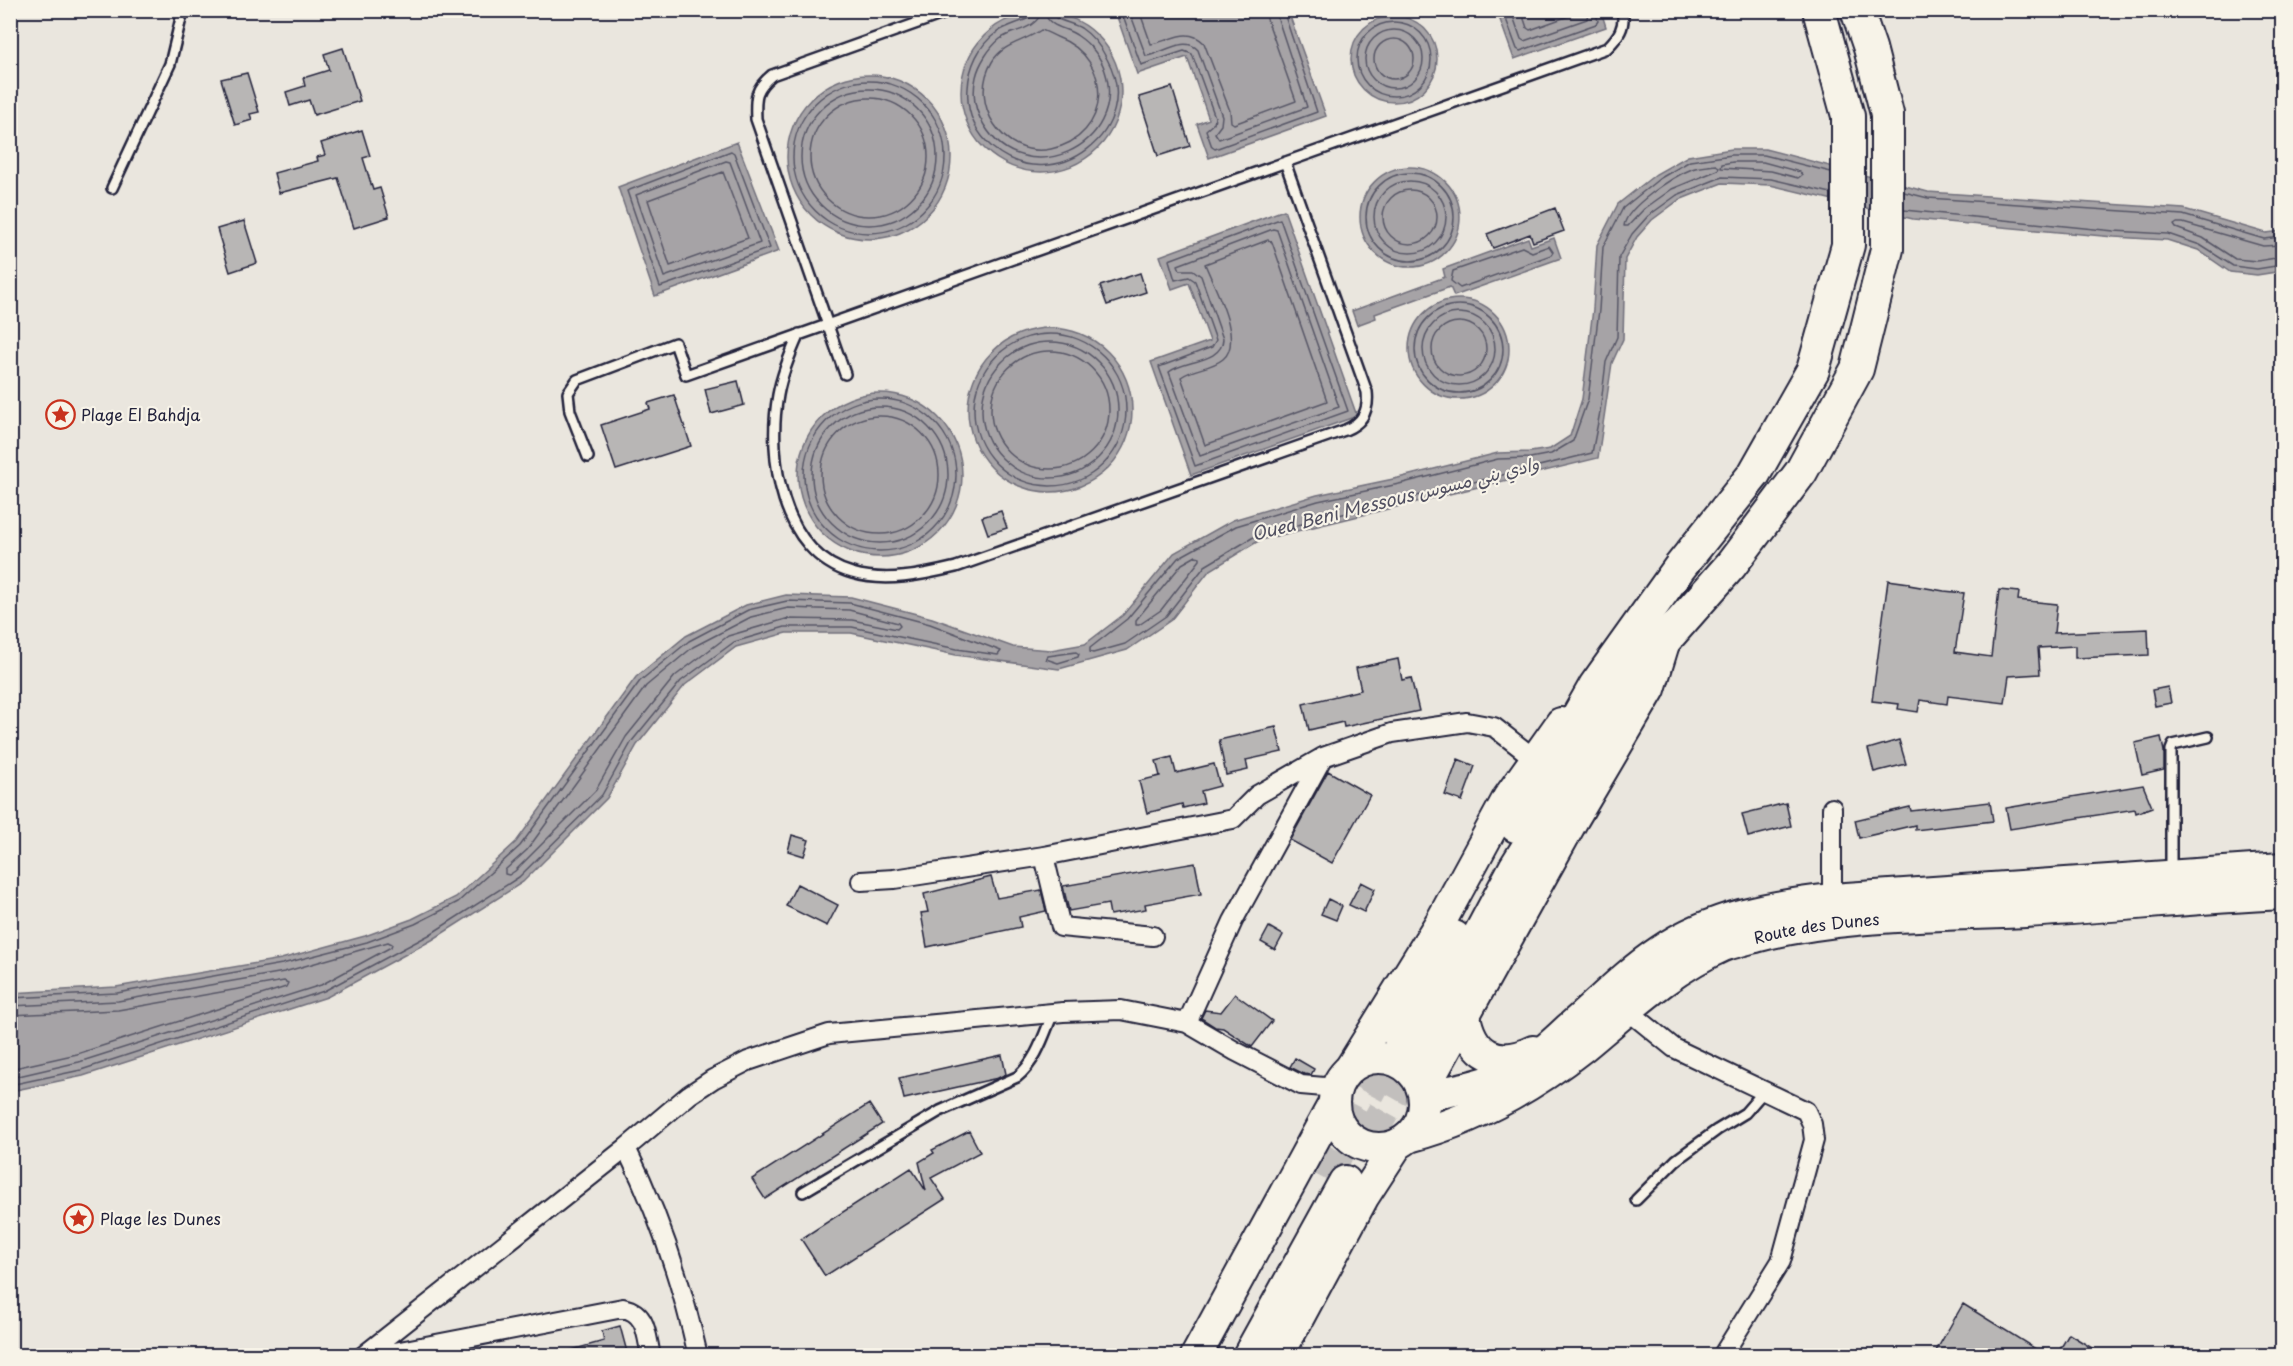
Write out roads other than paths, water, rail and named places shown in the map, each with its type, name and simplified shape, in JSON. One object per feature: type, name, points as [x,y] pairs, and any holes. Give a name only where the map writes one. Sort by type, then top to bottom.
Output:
[{"type":"highway","points":[[1819,10],[1848,116],[1848,245],[1813,370],[1754,474],[1680,567],[1595,686],[1494,864],[1409,1043],[1636,673],[1666,636],[1731,565],[1801,472],[1857,369],[1887,249],[1887,114],[1870,48],[1857,10]]},
{"type":"highway","points":[[1234,1356],[1334,1180],[1248,1356]]},
{"type":"main road","points":[[1424,1093],[1574,818],[1650,689],[1666,636]]},
{"type":"main road","points":[[1196,1356],[1340,1086],[1440,923],[1508,798],[1570,709],[1595,686]]},
{"type":"main road","name":"Route des Dunes","points":[[1424,1093],[1472,1086],[1502,1077],[1530,1062],[1659,951],[1689,934],[1732,916],[1786,904],[1832,899],[2283,868]]},
{"type":"main road","name":"Route des Dunes","points":[[1403,1141],[1464,1119],[1534,1083],[1582,1047],[1626,1009],[1686,965],[1725,945],[1781,930],[1837,921],[2048,911],[2283,894]]},
{"type":"main road","points":[[1465,1016],[1467,1029],[1474,1042],[1483,1052],[1493,1057],[1517,1058],[1553,1043]]},
{"type":"main road","points":[[1278,1356],[1364,1196],[1403,1141],[1419,1125],[1424,1111],[1424,1093],[1417,1077],[1407,1067],[1393,1060],[1379,1058],[1364,1060],[1340,1086],[1336,1118],[1343,1131],[1354,1141],[1375,1148],[1403,1141]]},
{"type":"street","points":[[861,881],[894,879],[1044,856],[1233,819],[1257,795],[1323,757],[1392,733],[1467,722],[1494,727],[1535,759]]},
{"type":"street","points":[[1187,1023],[1233,921],[1323,757]]},
{"type":"street","points":[[1832,808],[1832,899]]},
{"type":"street","points":[[1044,856],[1060,927],[1153,936]]},
{"type":"street","points":[[1626,1009],[1674,1048],[1806,1111],[1812,1124],[1814,1140],[1780,1261],[1722,1356]]},
{"type":"street","points":[[379,1350],[689,1095],[713,1079],[748,1061],[829,1034],[1053,1012],[1121,1010],[1187,1023],[1236,1052],[1301,1085],[1340,1086]]},
{"type":"street","points":[[626,1148],[647,1191],[672,1259],[698,1356]]},
{"type":"street","points":[[363,1356],[379,1350],[623,1308],[633,1310],[641,1318],[651,1356]]},
{"type":"lane","points":[[112,188],[170,64],[183,10]]},
{"type":"lane","points":[[844,374],[756,119],[755,103],[760,85],[772,75],[954,10]]},
{"type":"lane","points":[[588,457],[570,411],[568,393],[577,380],[675,343],[686,375],[1607,48],[1621,34],[1622,10]]},
{"type":"lane","points":[[799,334],[783,373],[775,418],[778,467],[786,503],[791,521],[809,547],[835,567],[866,577],[903,576],[956,567],[1345,430],[1359,422],[1364,415],[1367,408],[1366,392],[1285,162]]},
{"type":"lane","points":[[2171,877],[2169,760],[2171,750],[2173,746],[2208,737]]},
{"type":"lane","points":[[803,1192],[940,1111],[1017,1077],[1026,1070],[1041,1044],[1053,1012]]},
{"type":"lane","points":[[1636,1200],[1676,1160],[1745,1113],[1766,1090]]},
{"type":"water","points":[[1115,11],[1288,11],[1326,116],[1209,158],[1197,124],[1209,119],[1187,57],[1137,74]]},
{"type":"water","points":[[1509,11],[1601,11],[1606,27],[1514,59],[1498,14]]},
{"type":"water","points":[[1041,12],[1057,13],[1072,18],[1098,35],[1115,61],[1120,76],[1120,108],[1115,123],[1098,149],[1072,166],[1057,171],[1041,172],[1025,171],[1010,166],[984,149],[967,123],[962,108],[961,92],[962,76],[967,61],[984,35],[1010,18],[1025,13]]},
{"type":"water","points":[[1394,16],[1418,23],[1430,35],[1437,59],[1430,83],[1418,95],[1394,102],[1370,95],[1358,83],[1351,59],[1358,35],[1370,23]]},
{"type":"water","points":[[869,75],[900,81],[927,99],[945,126],[951,157],[945,188],[927,215],[900,233],[869,239],[838,233],[811,215],[793,188],[787,157],[793,126],[811,99],[838,81]]},
{"type":"water","points":[[737,142],[779,251],[655,296],[618,187]]},
{"type":"water","name":"Oued Beni Messous وادي بني مسوس","points":[[1732,149],[1765,149],[1928,192],[2184,209],[2266,233],[2282,231],[2282,271],[2257,275],[2230,272],[2198,250],[2167,240],[1913,219],[1770,185],[1722,183],[1679,200],[1652,220],[1637,237],[1625,259],[1623,339],[1612,363],[1598,458],[1260,540],[1209,571],[1171,620],[1127,650],[1059,669],[956,655],[851,633],[786,633],[736,647],[685,685],[637,745],[607,798],[523,882],[432,940],[327,997],[83,1076],[11,1091],[11,993],[116,987],[281,959],[365,936],[412,919],[456,897],[516,842],[636,677],[686,636],[746,605],[786,595],[851,597],[932,618],[1013,647],[1051,650],[1085,644],[1123,615],[1174,553],[1233,520],[1317,495],[1498,453],[1550,449],[1570,436],[1582,399],[1593,309],[1597,245],[1618,204],[1656,174],[1688,156]]},
{"type":"water","points":[[1410,167],[1429,171],[1445,182],[1456,198],[1460,217],[1456,236],[1445,252],[1429,263],[1410,267],[1391,263],[1375,252],[1364,236],[1360,217],[1364,198],[1375,182],[1391,171]]},
{"type":"water","points":[[1284,210],[1357,416],[1191,475],[1151,362],[1210,341],[1189,283],[1172,289],[1160,256]]},
{"type":"water","points":[[1528,238],[1531,246],[1554,238],[1561,258],[1454,296],[1450,287],[1375,314],[1376,318],[1357,325],[1352,311],[1445,277],[1443,269]]},
{"type":"water","points":[[1459,299],[1478,303],[1494,314],[1505,330],[1509,349],[1505,368],[1494,384],[1478,395],[1459,399],[1440,395],[1424,384],[1413,368],[1409,349],[1413,330],[1424,314],[1440,303]]},
{"type":"water","points":[[1050,328],[1081,334],[1108,352],[1126,379],[1132,410],[1126,441],[1108,468],[1081,486],[1050,492],[1019,486],[992,468],[974,441],[968,410],[974,379],[992,352],[1019,334]]},
{"type":"water","points":[[880,393],[911,399],[938,417],[956,444],[962,475],[956,506],[938,533],[911,551],[880,557],[849,551],[822,533],[804,506],[798,475],[804,444],[822,417],[849,399]]},
{"type":"tunnel","points":[[1324,1179],[1399,1036]]},
{"type":"tunnel","points":[[1368,1139],[1418,1050]]},
{"type":"place","name":"Plage El Bahdja","points":[[60,414]]},
{"type":"place","name":"Plage les Dunes","points":[[79,1218]]}]
